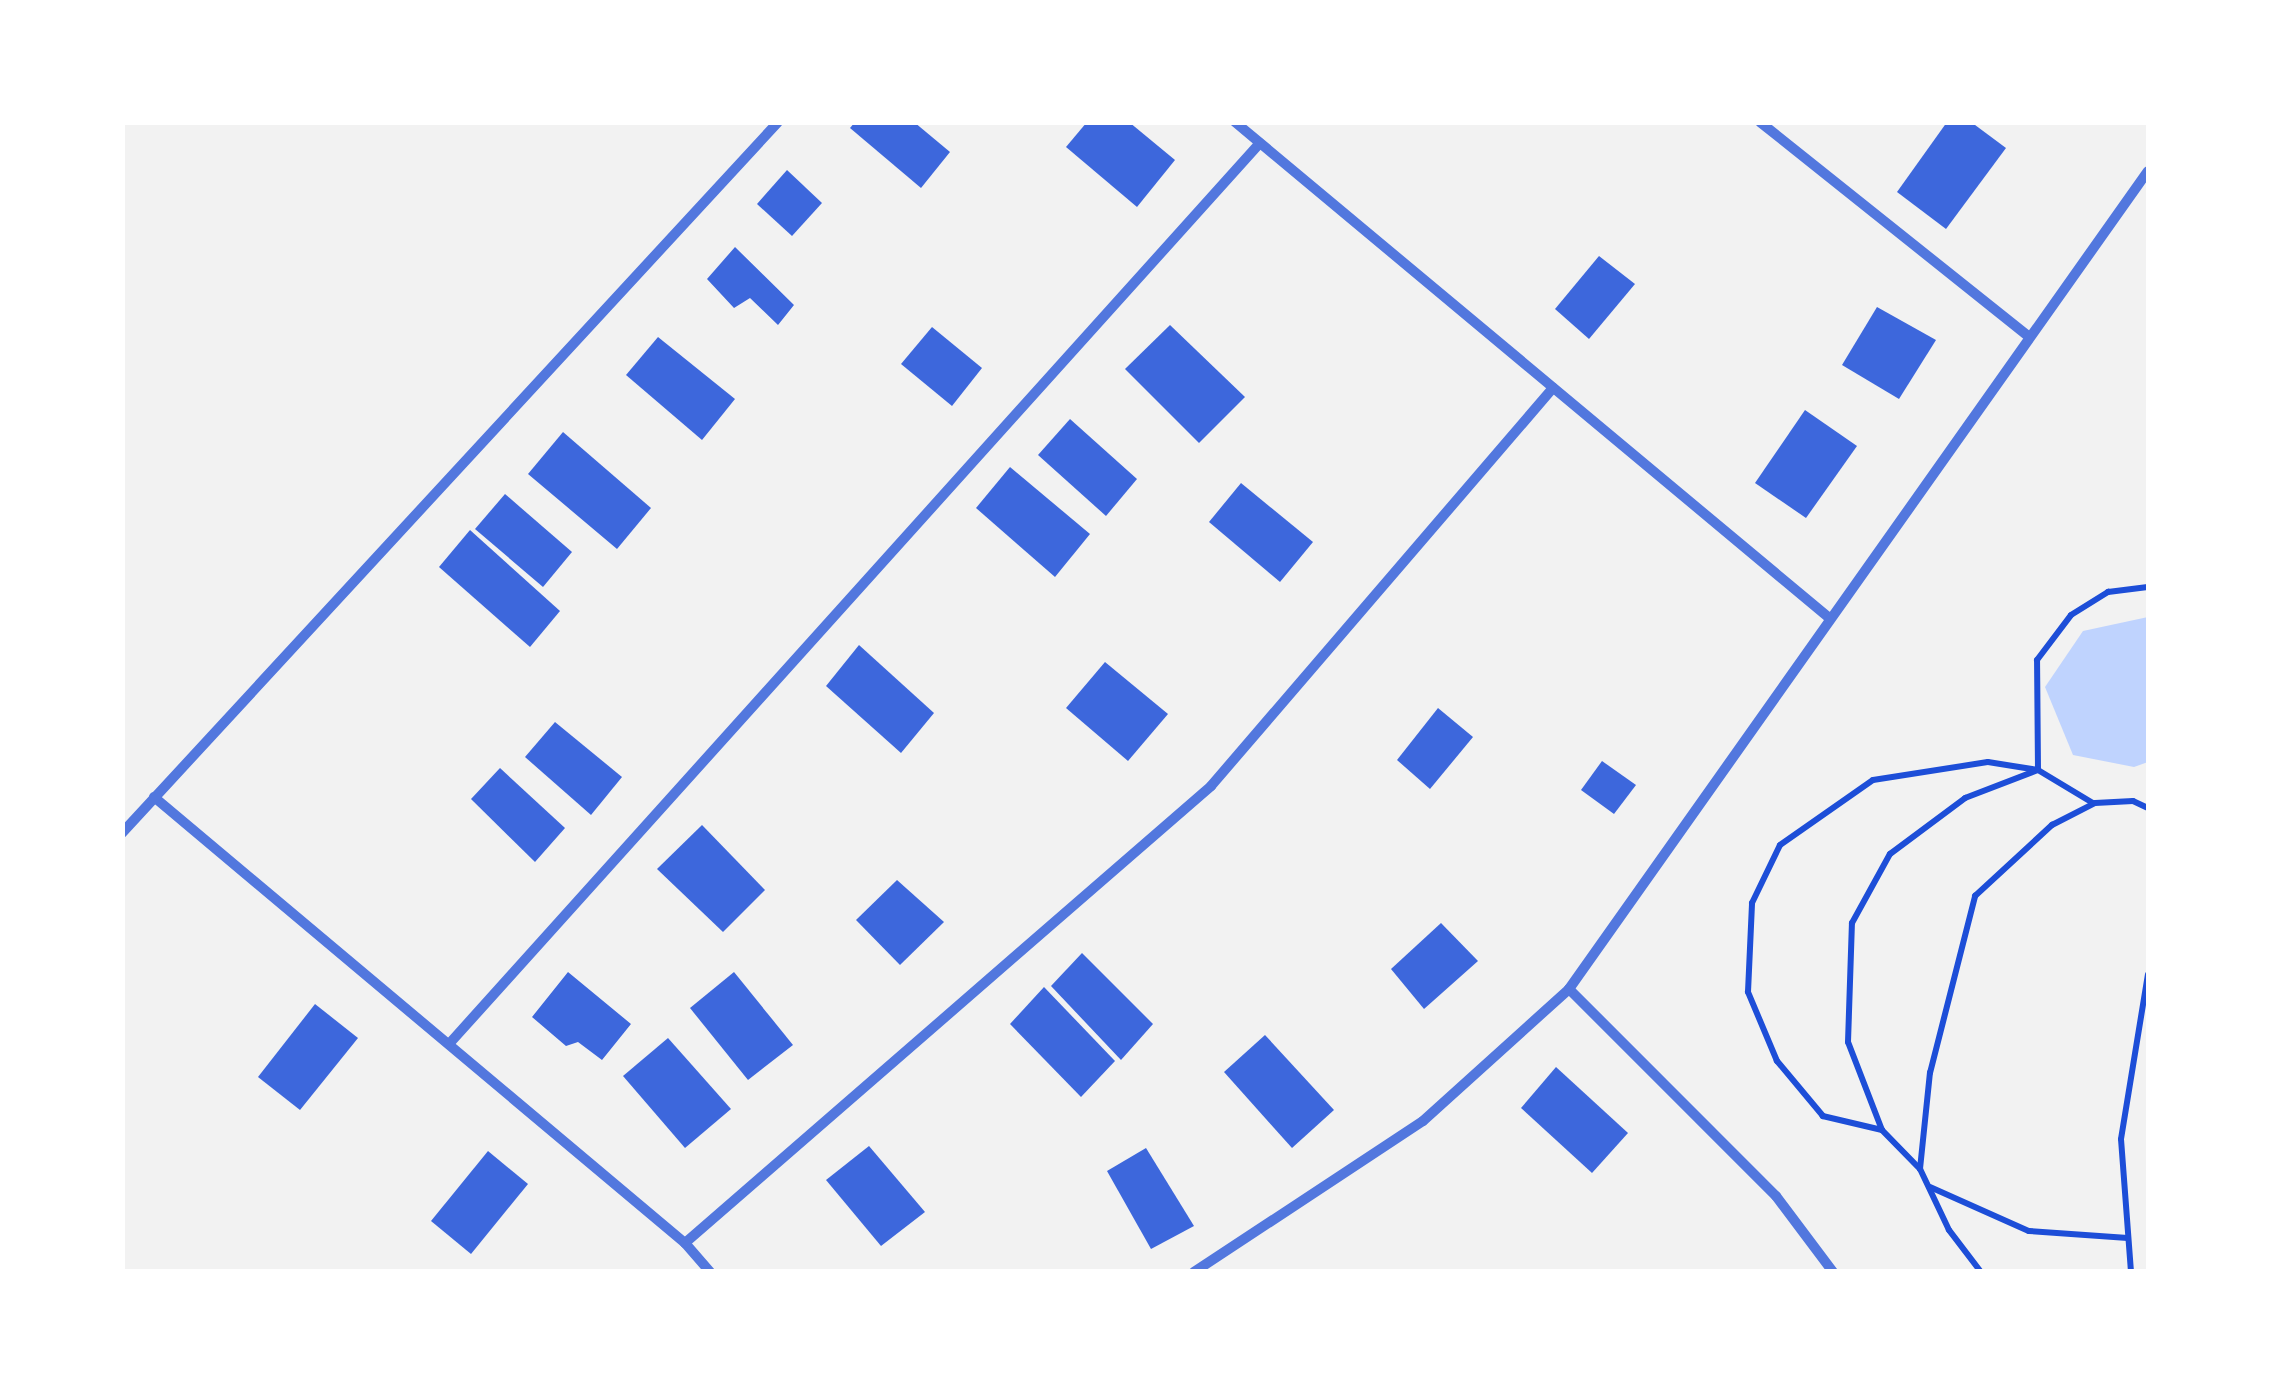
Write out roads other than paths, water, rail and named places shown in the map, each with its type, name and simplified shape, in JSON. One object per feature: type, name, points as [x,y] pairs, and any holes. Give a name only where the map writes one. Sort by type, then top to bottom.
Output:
[{"type":"street","points":[[122,833],[778,122]]},
{"type":"street","points":[[1236,122],[1828,617]]},
{"type":"street","points":[[1760,122],[2028,336]]},
{"type":"street","points":[[449,1044],[1260,144]]},
{"type":"street","points":[[1194,1272],[1423,1122],[1569,988],[1828,617],[2148,171]]},
{"type":"street","points":[[685,1242],[1210,786],[1554,388]]},
{"type":"street","points":[[154,796],[685,1242],[710,1272]]},
{"type":"street","points":[[1569,988],[1776,1196],[1833,1272]]},
{"type":"water","points":[[2148,617],[2148,762],[2134,767],[2073,755],[2045,687],[2083,631]]}]
